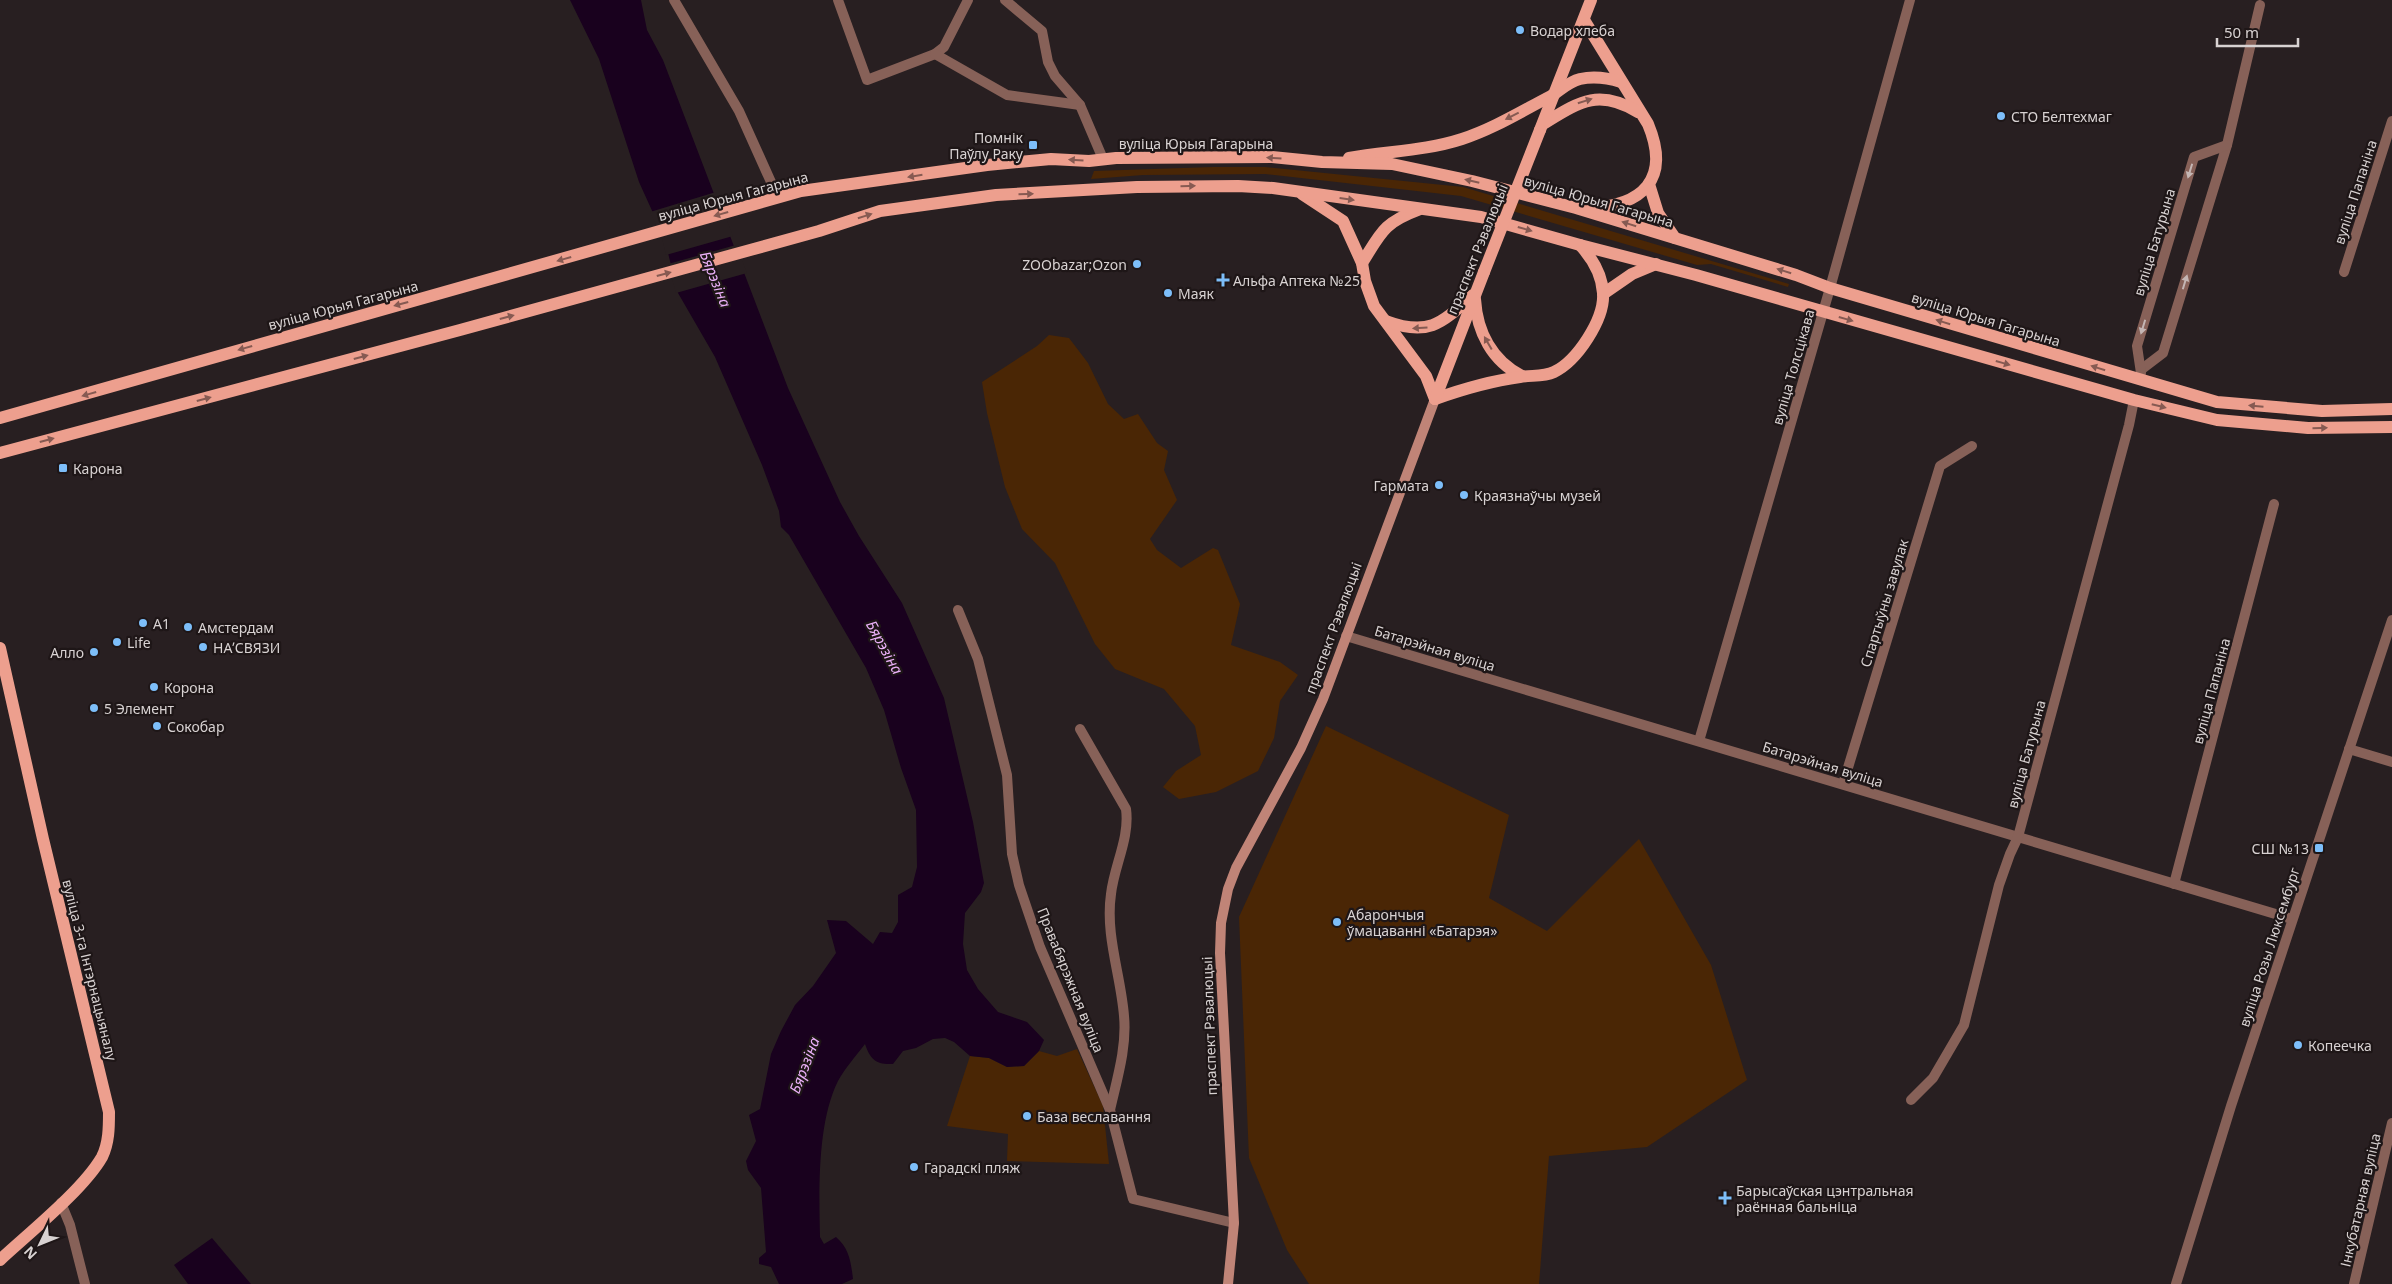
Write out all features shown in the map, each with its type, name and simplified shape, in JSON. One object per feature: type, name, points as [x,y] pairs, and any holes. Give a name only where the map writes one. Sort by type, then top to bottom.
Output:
[{"type":"main road","name":"праспект Рэвалюцыі","points":[[1228,1284],[1234,1223],[1223,1036],[1222,923],[1228,889],[1236,868],[1301,748],[1323,699],[1475,294],[1591,0]]},
{"type":"main road","points":[[1576,208],[1608,207],[1624,203],[1649,184],[1655,170],[1655,147],[1648,124],[1584,20]]},
{"type":"main road","points":[[1322,162],[1438,146],[1490,128],[1555,93],[1569,83],[1582,79],[1608,78],[1622,82]]},
{"type":"main road","points":[[1541,127],[1572,106],[1594,99],[1614,100],[1639,112]]},
{"type":"main road","name":"вуліца Юрыя Гагарына","points":[[0,418],[801,191],[988,165],[1051,159],[1089,161],[1103,159],[1272,157],[1322,162],[1392,164],[1472,181],[1576,208],[1796,275],[1830,288],[2140,375],[2217,402],[2322,411],[2392,409]]},
{"type":"main road","points":[[1649,184],[1658,213],[1675,238]]},
{"type":"main road","points":[[0,453],[460,330],[819,231],[880,211],[996,195],[1137,187],[1238,186],[1299,192],[1481,217],[1580,246],[1656,264],[2134,400],[2216,420],[2308,428],[2392,427]]},
{"type":"main road","points":[[1299,192],[1343,221],[1362,263],[1368,293],[1374,306],[1426,376],[1435,399],[1464,388],[1522,376],[1544,376],[1556,371],[1577,354],[1588,338],[1599,314],[1603,294],[1595,264],[1580,246]]},
{"type":"main road","points":[[1362,263],[1386,225],[1401,216],[1420,209]]},
{"type":"main road","points":[[1603,294],[1632,274],[1656,264]]},
{"type":"main road","points":[[1386,321],[1410,328],[1436,326],[1475,294]]},
{"type":"main road","points":[[1475,294],[1480,326],[1490,348],[1511,371],[1522,376]]},
{"type":"main road","name":"вуліца 3-га Інтэрнацыяналу","points":[[0,648],[43,839],[109,1112],[108,1138],[102,1156],[84,1180],[0,1260]]},
{"type":"street","points":[[674,0],[739,112],[771,182]]},
{"type":"street","points":[[838,0],[868,80],[935,54],[944,46],[968,0]]},
{"type":"street","points":[[1004,0],[1042,32],[1048,62],[1055,76],[1080,105],[1103,159]]},
{"type":"street","name":"вуліца Толсцікава","points":[[1699,741],[1823,313],[1910,0]]},
{"type":"street","points":[[2140,375],[2163,353],[2227,145],[2260,5]]},
{"type":"street","points":[[935,54],[1007,95],[1080,105]]},
{"type":"street","name":"вуліца Папаніна","points":[[2344,272],[2392,121]]},
{"type":"street","name":"вуліца Батурына","points":[[2140,375],[2138,346],[2194,157],[2227,145]]},
{"type":"street","name":"вуліца Батурына","points":[[1911,1100],[1933,1078],[1964,1025],[1999,885],[2018,837],[2134,400]]},
{"type":"street","name":"Спартыўны завулак","points":[[1842,784],[1940,466],[1972,446]]},
{"type":"street","name":"вуліца Папаніна","points":[[2174,884],[2274,504]]},
{"type":"street","name":"Правабярэжная вуліца","points":[[958,610],[978,659],[1007,775],[1012,854],[1019,885],[1040,947],[1110,1110],[1133,1199],[1234,1223]]},
{"type":"street","name":"вуліца Розы Люксембург","points":[[2176,1284],[2231,1106],[2392,620]]},
{"type":"street","name":"Батарэйная вуліца","points":[[1346,636],[2292,920]]},
{"type":"street","points":[[1080,729],[1126,809],[1128,823],[1110,895],[1111,936],[1124,1025],[1124,1045],[1110,1110]]},
{"type":"street","points":[[2349,749],[2392,762]]},
{"type":"street","name":"Інкубатарная вуліца","points":[[2354,1284],[2392,1123]]},
{"type":"street","points":[[61,1203],[70,1225],[84,1284]]},
{"type":"shaded area","points":[[1265,167],[1463,187],[1789,284],[1788,287],[1711,264],[1697,265],[1461,196],[1265,174],[1143,175],[1091,179],[1094,171]]},
{"type":"shaded area","points":[[1049,335],[1069,338],[1088,363],[1108,404],[1124,419],[1138,414],[1157,443],[1168,451],[1164,470],[1177,500],[1150,539],[1157,550],[1181,568],[1213,548],[1218,550],[1240,604],[1231,645],[1280,662],[1298,675],[1280,701],[1274,738],[1258,771],[1216,792],[1179,799],[1163,787],[1176,771],[1201,755],[1195,726],[1164,689],[1115,669],[1095,644],[1055,563],[1022,529],[1005,487],[987,413],[982,382],[1037,346]]},
{"type":"shaded area","points":[[1326,726],[1509,815],[1489,898],[1547,931],[1639,839],[1711,965],[1747,1080],[1647,1147],[1549,1156],[1539,1284],[1309,1284],[1287,1250],[1249,1158],[1239,917]]},
{"type":"shaded area","name":"База веславання","points":[[1077,1049],[1103,1106],[1109,1164],[1007,1161],[1008,1134],[947,1126],[970,1056],[989,1058],[1007,1067],[1024,1066],[1039,1051],[1057,1056]]},
{"type":"water","name":"Бярэзіна","points":[[570,0],[641,0],[647,30],[663,60],[788,388],[840,502],[859,536],[902,603],[944,698],[973,822],[984,883],[981,892],[965,913],[963,944],[967,970],[978,989],[998,1012],[1027,1022],[1044,1040],[1039,1051],[1024,1066],[1007,1067],[989,1058],[970,1056],[954,1042],[945,1038],[933,1039],[916,1048],[903,1051],[893,1064],[874,1060],[865,1044],[838,1081],[831,1098],[823,1137],[819,1199],[820,1237],[824,1244],[836,1237],[847,1251],[853,1279],[842,1284],[779,1284],[771,1267],[759,1264],[759,1258],[766,1252],[761,1188],[748,1170],[746,1161],[756,1141],[749,1115],[760,1109],[771,1054],[781,1031],[795,1005],[813,986],[836,953],[827,920],[846,921],[873,944],[880,932],[892,933],[898,922],[898,895],[912,887],[917,867],[916,810],[884,710],[866,668],[789,535],[781,527],[779,511],[762,465],[715,357],[678,293],[664,237],[639,182],[599,59]]},
{"type":"water","points":[[212,1238],[251,1284],[188,1284],[174,1265]]},
{"type":"pier","points":[[716,192],[733,236],[666,255],[662,238],[650,212]]},
{"type":"pier","points":[[736,245],[747,273],[676,293],[668,264]]},
{"type":"place","name":"Водар хлеба","points":[[1520,30]]},
{"type":"place","name":"СТО Белтехмаг","points":[[2001,116]]},
{"type":"place","name":"Помнік Паўлу Раку","points":[[1033,145]]},
{"type":"place","name":"ZOObazar;Ozon","points":[[1137,264]]},
{"type":"place","name":"Альфа Аптека №25","points":[[1223,280]]},
{"type":"place","name":"Маяк","points":[[1168,293]]},
{"type":"place","name":"Карона","points":[[63,468]]},
{"type":"place","name":"Гармата","points":[[1439,485]]},
{"type":"place","name":"Краязнаўчы музей","points":[[1464,495]]},
{"type":"place","name":"A1","points":[[143,623]]},
{"type":"place","name":"Амстердам","points":[[188,627]]},
{"type":"place","name":"Life","points":[[117,642]]},
{"type":"place","name":"НАʼСВЯЗИ","points":[[203,647]]},
{"type":"place","name":"Алло","points":[[94,652]]},
{"type":"place","name":"Корона","points":[[154,687]]},
{"type":"place","name":"5 Элемент","points":[[94,708]]},
{"type":"place","name":"Сокобар","points":[[157,726]]},
{"type":"place","name":"СШ №13","points":[[2319,848]]},
{"type":"place","name":"Абарончыя ўмацаванні «Батарэя»","points":[[1337,922]]},
{"type":"place","name":"Копеечка","points":[[2298,1045]]},
{"type":"place","name":"База веславання","points":[[1027,1116]]},
{"type":"place","name":"Гарадскі пляж","points":[[914,1167]]},
{"type":"place","name":"Барысаўская цэнтральная раённая бальніца","points":[[1725,1198]]}]
